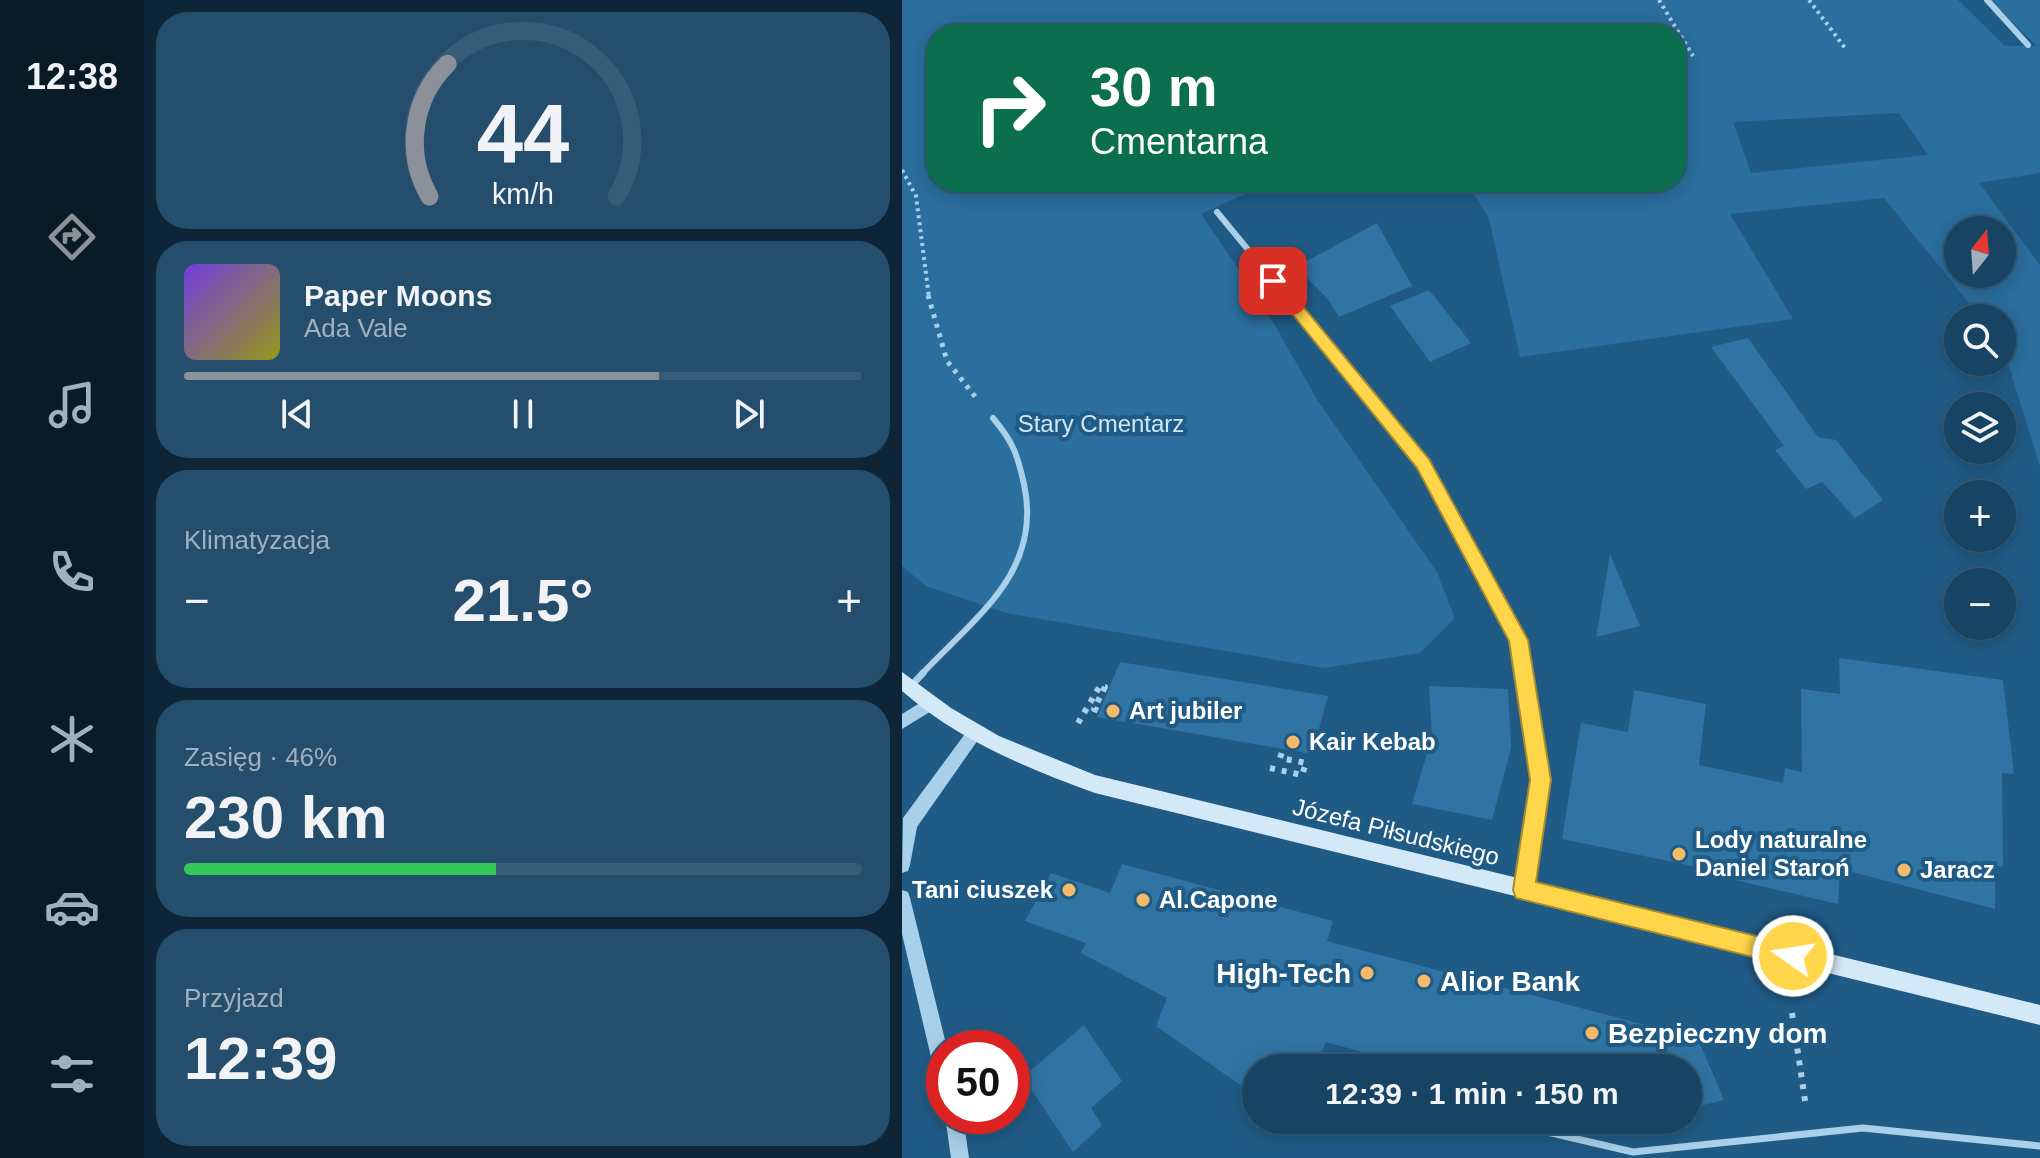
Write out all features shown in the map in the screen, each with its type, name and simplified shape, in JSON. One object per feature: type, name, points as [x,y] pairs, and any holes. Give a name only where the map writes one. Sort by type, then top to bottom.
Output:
[{"type":"main road","name":"Józefa Piłsudskiego","points":[[906,684],[928,705],[975,732],[1051,769],[1095,784],[2040,1015]]},
{"type":"street","points":[[1987,0],[2028,45]]},
{"type":"street","points":[[1217,212],[1423,463],[1518,640],[1541,780],[1524,890]]},
{"type":"street","points":[[902,722],[928,705]]},
{"type":"street","points":[[902,865],[909,824],[975,732]]},
{"type":"street","points":[[902,898],[934,1030]]},
{"type":"street","points":[[957,1134],[960,1158]]},
{"type":"lane","points":[[906,684],[1005,585],[1023,555],[1029,508],[1015,445],[993,418]]},
{"type":"lane","points":[[1555,1134],[1633,1152],[1863,1128],[2040,1146]]},
{"type":"path","points":[[1659,0],[1674,24]]},
{"type":"path","points":[[1809,0],[1845,48]]},
{"type":"path","points":[[1686,44],[1693,56]]},
{"type":"path","points":[[902,170],[916,196],[924,280],[947,361],[993,418]]},
{"type":"path","points":[[1078,723],[1100,686],[1105,687],[1094,709],[1099,711]]},
{"type":"path","points":[[1270,768],[1302,775],[1306,763],[1280,758],[1283,749]]},
{"type":"path","points":[[1792,1013],[1810,1133]]},
{"type":"green space","name":"Stary Cmentarz","points":[[902,0],[1958,0],[2005,46],[2037,46],[1989,0],[2040,0],[2040,173],[1979,183],[2004,216],[1944,216],[1944,272],[1884,198],[1730,214],[1793,319],[1520,357],[1489,219],[1473,192],[1686,192],[1686,24],[926,24],[926,192],[1249,192],[1201,214],[1265,308],[1318,401],[1437,572],[1455,618],[1420,653],[1324,668],[1006,613],[926,586],[902,566]],"holes":[[[1899,113],[1928,155],[1751,173],[1733,122]]]},
{"type":"green space","name":"Stary Cmentarz","points":[[2016,233],[2040,265],[2040,467],[2012,376],[2016,376],[2016,304],[1970,304],[1957,288],[2016,288]]},
{"type":"building","points":[[1377,223],[1412,286],[1339,317],[1327,298],[1296,267]]},
{"type":"building","points":[[1429,290],[1471,343],[1430,362],[1390,306]]},
{"type":"building","points":[[1748,338],[1818,437],[1836,440],[1883,500],[1855,518],[1822,482],[1806,489],[1775,450],[1784,446],[1711,347]]},
{"type":"building","points":[[1610,554],[1640,626],[1596,637]]},
{"type":"building","points":[[1839,658],[2003,680],[2014,774],[2002,773],[2003,867],[1995,865],[1995,909],[1840,869],[1838,904],[1731,879],[1731,874],[1562,839],[1581,723],[1628,732],[1634,690],[1706,704],[1699,765],[1783,783],[1785,768],[1802,772],[1801,689],[1840,694]]},
{"type":"building","points":[[1120,662],[1328,696],[1312,754],[1097,717]]},
{"type":"building","points":[[1429,686],[1508,689],[1511,748],[1492,820],[1412,804],[1432,737]]},
{"type":"building","points":[[1122,864],[1333,921],[1327,941],[1698,1039],[1724,1100],[1702,1106],[1702,1054],[1369,1054],[1326,1042],[1321,1054],[1242,1054],[1242,1086],[1156,1026],[1167,998],[1081,953],[1086,943],[1025,921],[1051,873],[1110,893]]},
{"type":"building","points":[[1084,1025],[1122,1081],[1091,1108],[1102,1125],[1073,1152],[1030,1088],[1030,1071]]},
{"type":"place","name":"Art jubiler","points":[[1113,711]]},
{"type":"place","name":"Kair Kebab","points":[[1293,742]]},
{"type":"place","name":"Lody naturalne Daniel Staroń","points":[[1679,854]]},
{"type":"place","name":"Jaracz","points":[[1904,870]]},
{"type":"place","name":"Tani ciuszek","points":[[1069,890]]},
{"type":"place","name":"Al.Capone","points":[[1143,900]]},
{"type":"place","name":"High-Tech","points":[[1367,973]]},
{"type":"place","name":"Alior Bank","points":[[1424,981]]},
{"type":"place","name":"Bezpieczny dom","points":[[1592,1033]]},
{"type":"route","points":[[1273,281],[1423,463],[1518,640],[1541,780],[1524,890],[1793,956]]}]
